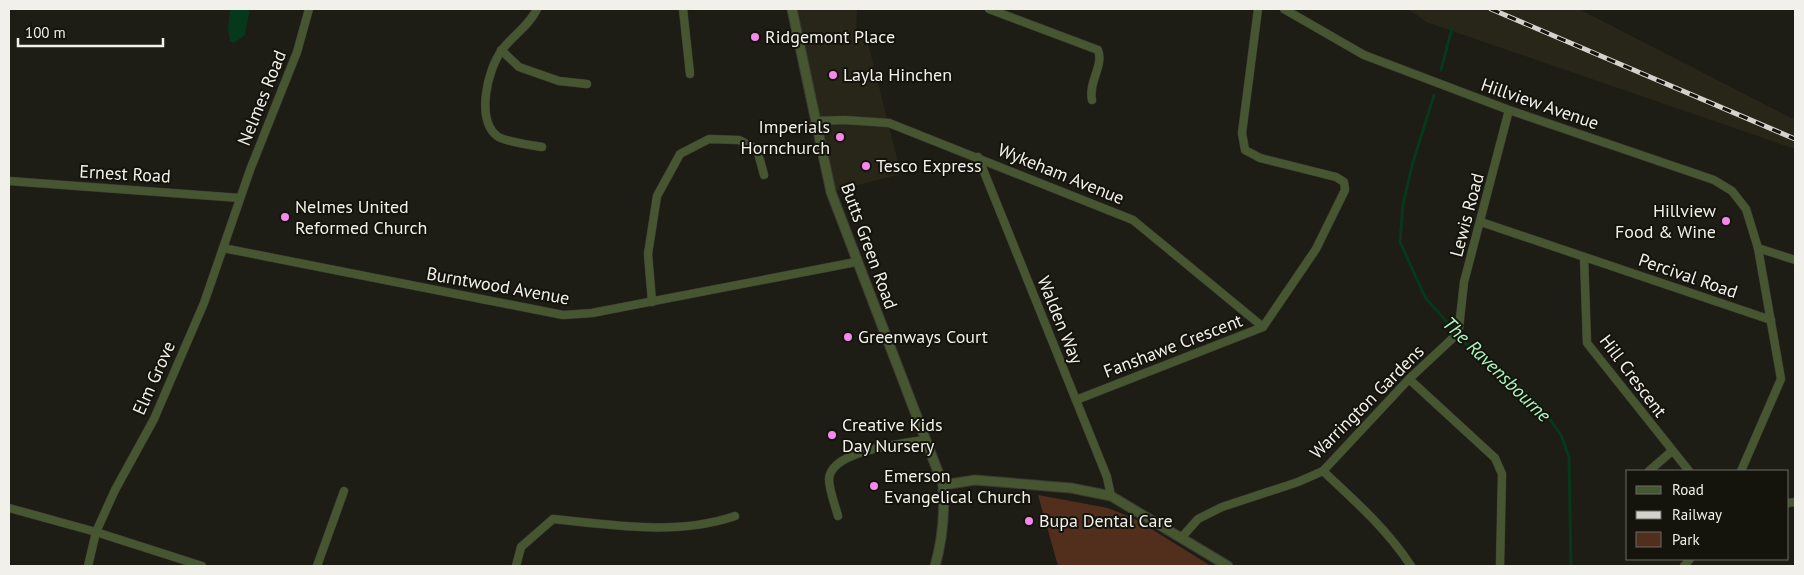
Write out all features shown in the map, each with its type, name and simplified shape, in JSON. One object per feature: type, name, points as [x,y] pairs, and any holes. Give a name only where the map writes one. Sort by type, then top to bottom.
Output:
[{"type":"street","name":"Nelmes Road","points":[[240,198],[297,52],[308,9]]},
{"type":"street","points":[[537,9],[533,17],[502,50],[490,74],[486,99],[488,127],[499,138],[542,147]]},
{"type":"street","points":[[683,9],[690,74]]},
{"type":"street","name":"Butts Green Road","points":[[792,9],[831,192],[924,440],[943,485],[945,513],[943,539],[935,566]]},
{"type":"street","points":[[989,9],[1098,50],[1101,58],[1090,90],[1092,100]]},
{"type":"street","name":"Fanshawe Crescent","points":[[1076,400],[1263,327],[1316,249],[1345,190],[1344,182],[1336,177],[1260,158],[1245,150],[1242,133],[1258,9]]},
{"type":"street","name":"Hillview Avenue","points":[[1284,9],[1364,55],[1509,110],[1714,180],[1732,191],[1746,209],[1758,248],[1781,379],[1741,470]]},
{"type":"street","points":[[502,50],[519,67],[559,81],[587,84]]},
{"type":"street","name":"Lewis Road","points":[[1459,328],[1464,282],[1509,110]]},
{"type":"street","name":"Wykeham Avenue","points":[[815,121],[845,120],[890,123],[1133,220],[1263,327]]},
{"type":"street","points":[[652,302],[648,254],[657,196],[680,154],[709,139],[739,140],[757,149],[764,175]]},
{"type":"street","name":"Walden Way","points":[[978,157],[1107,477],[1111,496]]},
{"type":"street","name":"Ernest Road","points":[[9,181],[240,198]]},
{"type":"street","name":"Elm Grove","points":[[88,566],[96,532],[154,419],[204,302],[240,198]]},
{"type":"street","name":"Percival Road","points":[[1481,222],[1771,320]]},
{"type":"street","name":"Burntwood Avenue","points":[[223,248],[563,315],[592,314],[856,262]]},
{"type":"street","points":[[1758,248],[1795,260]]},
{"type":"street","name":"Hill Crescent","points":[[1584,257],[1587,343],[1688,470]]},
{"type":"street","name":"Warrington Gardens","points":[[1182,537],[1198,519],[1222,507],[1298,482],[1324,471],[1410,379],[1454,337],[1459,328]]},
{"type":"street","points":[[1410,379],[1495,458],[1500,466],[1502,474],[1500,566]]},
{"type":"street","points":[[838,516],[829,478],[835,465],[854,454],[924,440]]},
{"type":"street","points":[[1650,470],[1672,451]]},
{"type":"street","points":[[1324,471],[1376,521],[1396,543],[1411,566]]},
{"type":"street","points":[[943,485],[975,480],[1071,488],[1111,496],[1228,566]]},
{"type":"street","points":[[317,566],[344,492]]},
{"type":"street","points":[[9,508],[96,532],[202,566]]},
{"type":"street","points":[[516,566],[521,547],[554,518],[654,528],[710,525],[735,516]]},
{"type":"shaded area","points":[[230,9],[250,9],[245,35],[234,43],[230,41],[228,29]]},
{"type":"shaded area","points":[[792,9],[857,9],[856,36],[867,39],[901,174],[831,192]]},
{"type":"shaded area","points":[[1408,9],[1579,9],[1795,120],[1795,149],[1426,22]]},
{"type":"green space","points":[[1038,495],[1108,508],[1137,520],[1211,566],[1058,566]]},
{"type":"waterway","name":"The Ravensbourne","points":[[1441,70],[1452,28]]},
{"type":"waterway","name":"The Ravensbourne","points":[[1434,95],[1413,162],[1403,204],[1400,242],[1425,297],[1465,343],[1504,371],[1541,407],[1561,435],[1569,457],[1571,566]]},
{"type":"railway","points":[[1491,9],[1795,139]]},
{"type":"place","name":"Ridgemont Place","points":[[755,37]]},
{"type":"place","name":"Layla Hinchen","points":[[833,75]]},
{"type":"place","name":"Imperials Hornchurch","points":[[840,137]]},
{"type":"place","name":"Tesco Express","points":[[866,166]]},
{"type":"place","name":"Nelmes United Reformed Church","points":[[285,217]]},
{"type":"place","name":"Hillview Food & Wine","points":[[1726,221]]},
{"type":"place","name":"Greenways Court","points":[[848,337]]},
{"type":"place","name":"Creative Kids Day Nursery","points":[[832,435]]},
{"type":"place","name":"Emerson Evangelical Church","points":[[874,486]]},
{"type":"place","name":"Bupa Dental Care","points":[[1029,521]]}]
